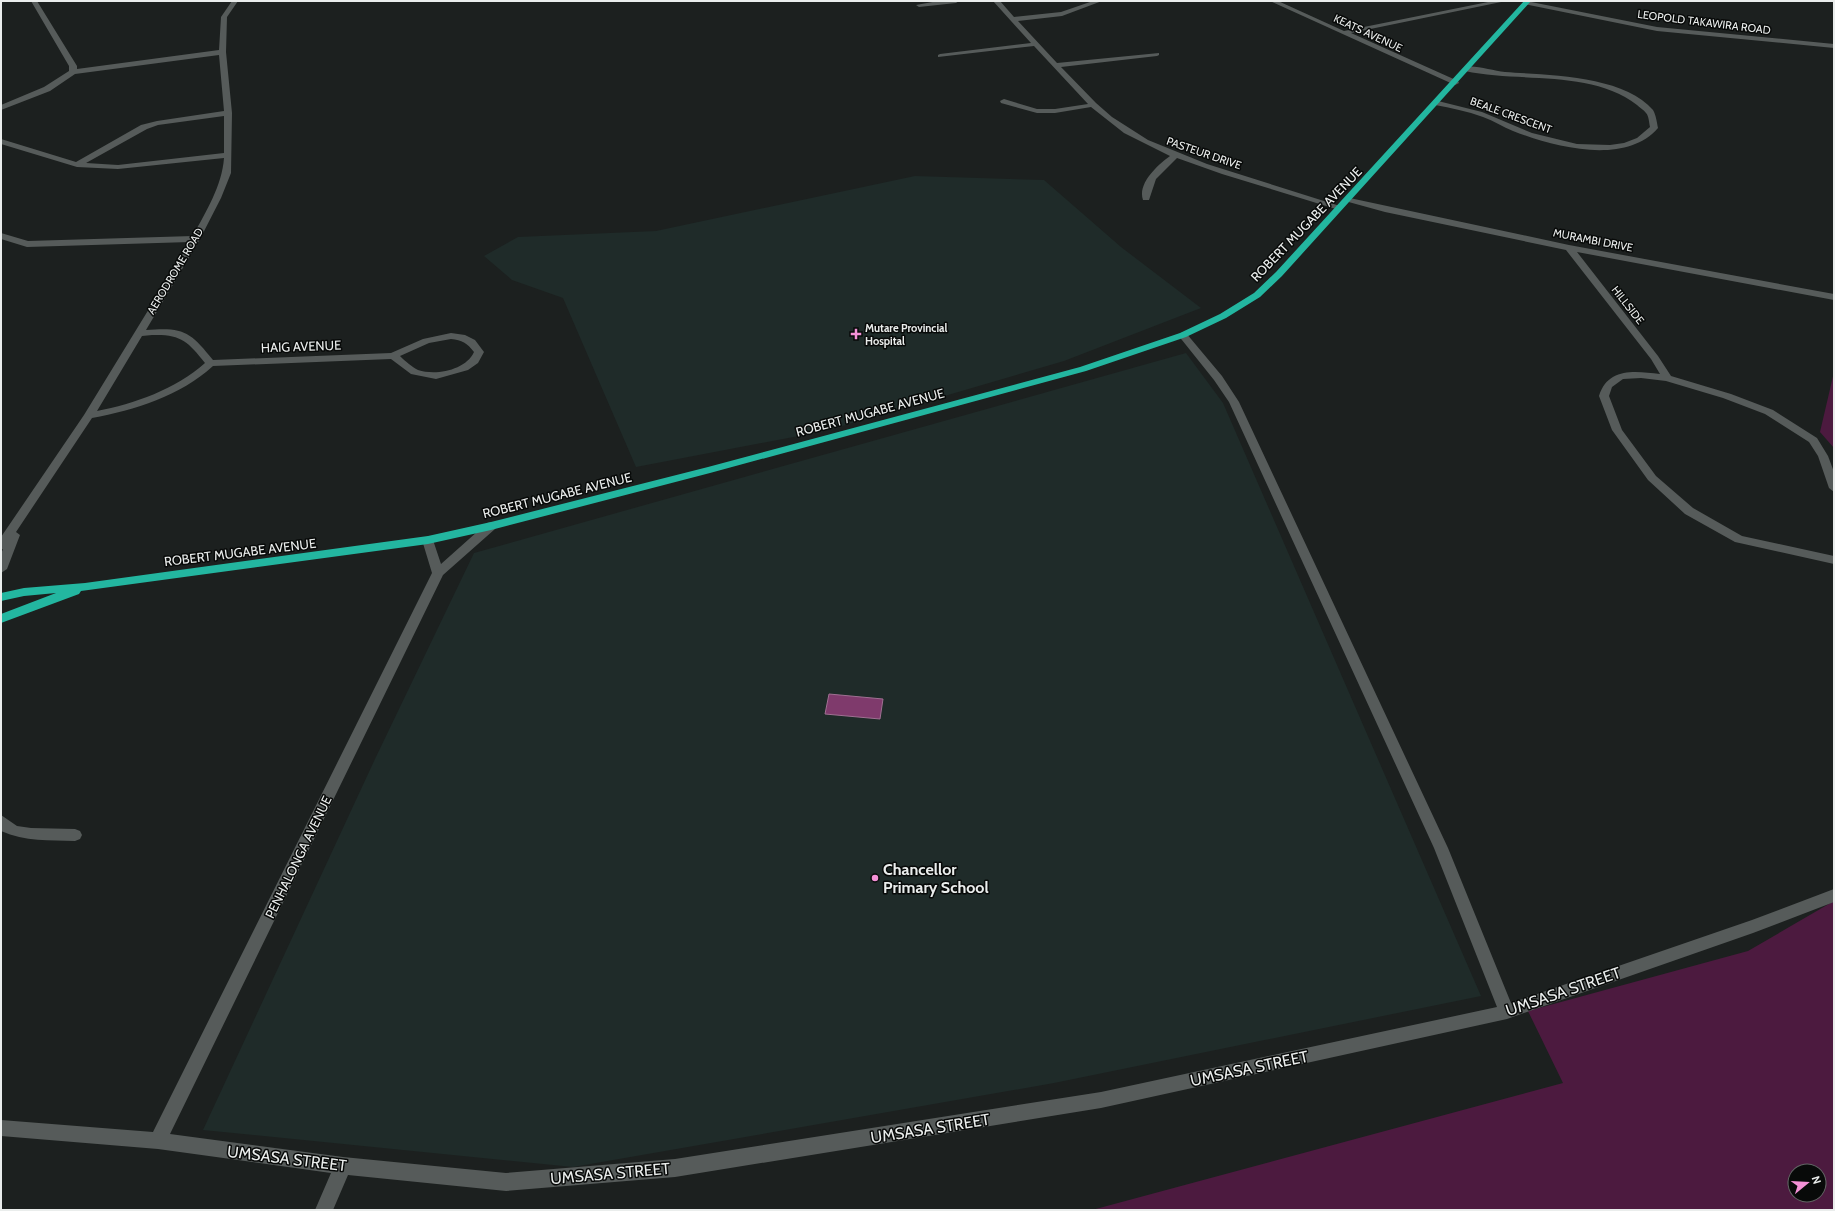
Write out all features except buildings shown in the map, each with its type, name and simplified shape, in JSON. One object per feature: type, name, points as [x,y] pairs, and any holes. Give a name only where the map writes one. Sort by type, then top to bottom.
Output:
[{"type":"highway","name":"ROBERT MUGABE AVENUE","points":[[1,598],[49,589],[85,587],[428,540],[491,526],[710,470],[1083,369],[1184,335],[1223,316],[1257,295],[1279,274],[1339,207],[1438,103],[1527,2]]},
{"type":"highway","name":"ROBERT MUGABE AVENUE","points":[[1,617],[85,587]]},
{"type":"highway","points":[[1,598],[6,604],[1,617]]},
{"type":"street","points":[[34,1],[74,66],[73,72]]},
{"type":"street","name":"AERODROME ROAD","points":[[1,546],[89,415],[196,239],[227,174],[228,113],[222,52],[224,17],[235,1]]},
{"type":"street","points":[[919,5],[956,1]]},
{"type":"street","name":"PASTEUR DRIVE","points":[[996,1],[1093,105],[1104,115],[1133,135],[1175,156],[1198,165],[1339,207]]},
{"type":"street","points":[[1013,19],[1062,14],[1100,1]]},
{"type":"street","name":"KEATS AVENUE","points":[[1273,1],[1455,83]]},
{"type":"street","points":[[1343,33],[1503,1]]},
{"type":"street","name":"LEOPOLD TAKAWIRA ROAD","points":[[1527,2],[1657,29],[1834,46]]},
{"type":"street","points":[[940,56],[1036,44]]},
{"type":"street","points":[[1,108],[47,89],[73,72],[222,52]]},
{"type":"street","points":[[1056,65],[1157,54]]},
{"type":"street","name":"BEALE CRESCENT","points":[[1438,103],[1494,118],[1513,129],[1558,143],[1589,147],[1620,146],[1641,139],[1654,128],[1650,112],[1631,97],[1604,86],[1574,79],[1499,74],[1468,69]]},
{"type":"street","points":[[1004,101],[1036,111],[1055,112],[1093,105]]},
{"type":"street","points":[[77,165],[144,127],[158,123],[228,113]]},
{"type":"street","points":[[1,141],[77,165],[118,167],[228,155]]},
{"type":"street","points":[[1146,198],[1146,187],[1158,168],[1175,156]]},
{"type":"street","name":"MURAMBI DRIVE","points":[[1348,199],[1385,209],[1569,248],[1834,297]]},
{"type":"street","points":[[1,236],[27,244],[196,239]]},
{"type":"street","name":"HILLSIDE","points":[[1569,248],[1655,358],[1667,378]]},
{"type":"street","points":[[89,415],[124,409],[161,394],[197,375],[210,363],[192,341],[180,335],[166,331],[138,333]]},
{"type":"street","points":[[1184,335],[1218,378],[1234,402],[1441,848],[1506,1012]]},
{"type":"street","name":"HAIG AVENUE","points":[[210,363],[393,356],[419,344],[445,336],[463,337],[474,343],[479,352],[475,361],[465,368],[436,376],[414,372],[393,356]]},
{"type":"street","points":[[1834,488],[1824,456],[1814,440],[1769,412],[1727,396],[1667,378],[1641,375],[1621,376],[1607,386],[1604,396],[1617,430],[1652,478],[1689,512],[1739,539],[1834,560]]},
{"type":"street","name":"AERODROME ROAD","points":[[1,569],[22,513]]},
{"type":"street","name":"PENHALONGA AVENUE","points":[[158,1141],[438,573],[491,526]]},
{"type":"street","points":[[428,540],[438,573]]},
{"type":"street","points":[[1,820],[2,825],[15,831],[75,835]]},
{"type":"street","name":"UMSASA STREET","points":[[1,1128],[158,1141],[343,1166],[506,1182],[675,1168],[1101,1100],[1506,1012],[1568,988],[1726,936],[1834,894]]},
{"type":"street","points":[[324,1210],[343,1166]]},
{"type":"shaded area","name":"Mutare Provincial Hospital","points":[[915,176],[1044,180],[1121,247],[1201,308],[1064,361],[825,431],[636,467],[563,298],[512,280],[484,256],[518,237],[656,231]]},
{"type":"shaded area","name":"Chancellor Primary School","points":[[1186,353],[1223,403],[1481,996],[1054,1083],[573,1167],[203,1130],[375,759],[474,553]]},
{"type":"shaded area","points":[[1834,372],[1834,448],[1820,432]]},
{"type":"shaded area","points":[[829,694],[883,699],[880,719],[825,714]]},
{"type":"shaded area","points":[[1834,901],[1834,1210],[1092,1210],[1563,1083],[1528,1011],[1748,951]]},
{"type":"place","name":"Mutare Provincial Hospital","points":[[856,334]]},
{"type":"place","name":"Chancellor Primary School","points":[[875,878]]}]
